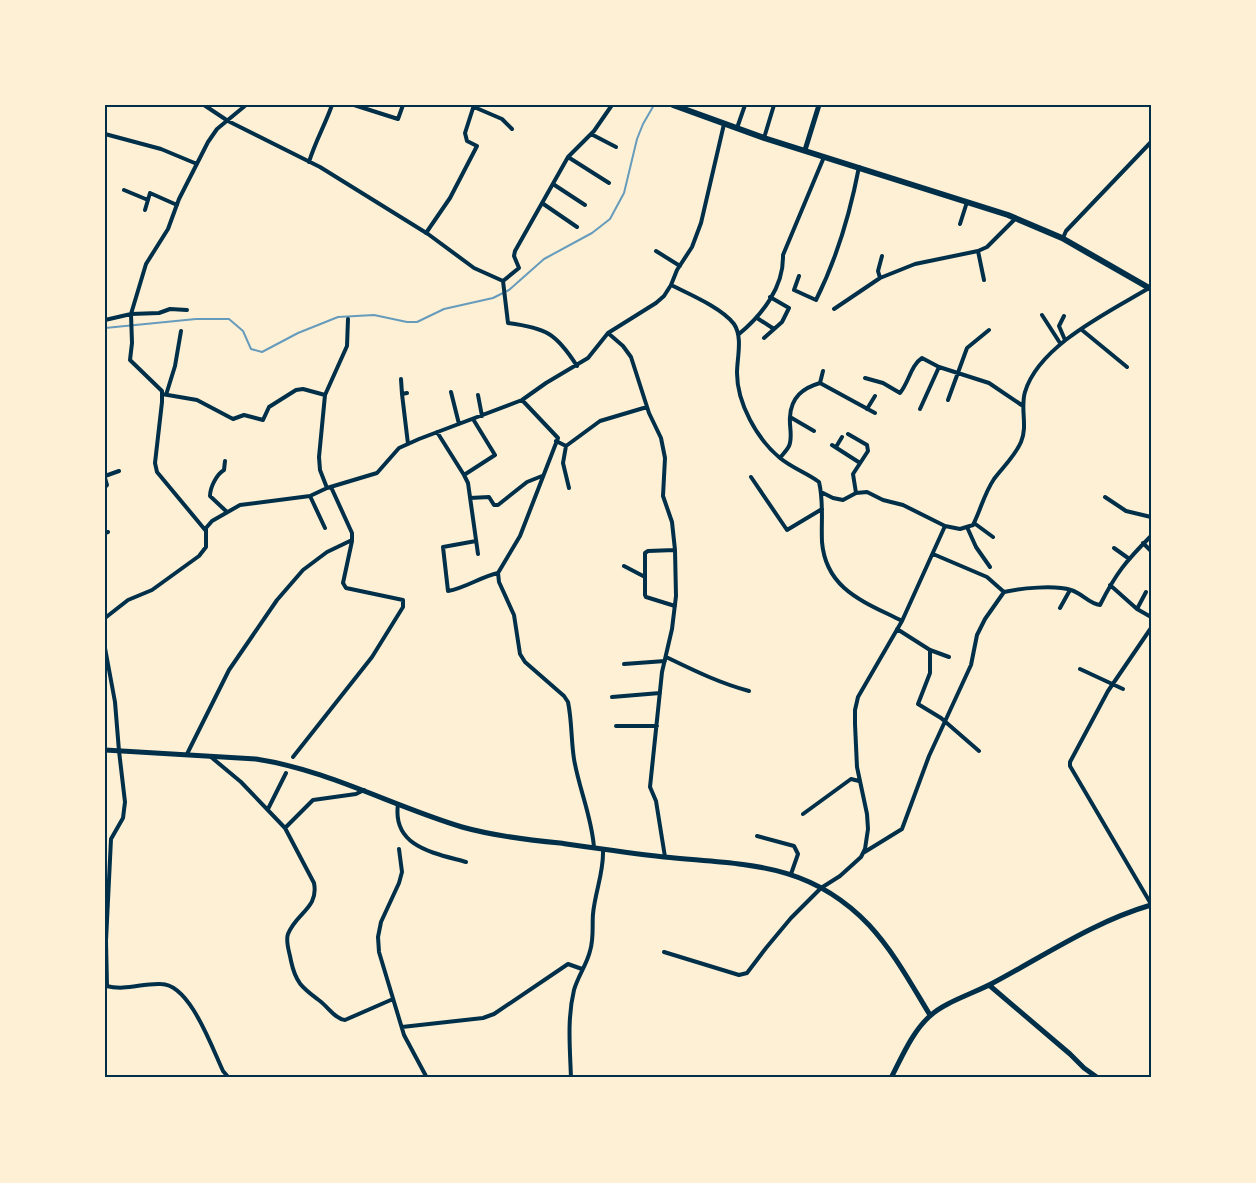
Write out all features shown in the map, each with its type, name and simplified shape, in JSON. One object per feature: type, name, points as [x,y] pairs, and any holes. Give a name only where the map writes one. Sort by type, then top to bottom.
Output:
[{"type":"main road","points":[[673,105],[764,138],[859,166],[1016,218],[1062,238],[1150,288]]},
{"type":"street","points":[[204,105],[228,121],[309,162],[426,233],[474,268],[503,281]]},
{"type":"street","points":[[246,105],[217,129],[208,142],[177,205],[168,229],[146,264],[131,314],[130,360],[164,394],[197,400],[233,419],[244,415],[263,420],[269,406],[296,390],[303,389],[325,395]]},
{"type":"street","points":[[309,162],[316,138],[322,133],[332,106],[340,105]]},
{"type":"street","points":[[354,105],[398,119],[403,105]]},
{"type":"street","points":[[503,281],[519,268],[514,256],[516,251],[568,157],[591,134],[612,105]]},
{"type":"street","points":[[737,128],[745,105]]},
{"type":"street","points":[[764,138],[774,105]]},
{"type":"street","points":[[805,150],[819,105]]},
{"type":"street","points":[[426,233],[450,198],[477,146],[467,141],[465,133],[474,106],[502,120],[512,129]]},
{"type":"street","points":[[105,618],[128,600],[152,590],[199,556],[206,547],[206,528],[212,521],[240,505],[310,496],[329,487],[377,473],[399,448],[522,400],[588,358],[608,333],[656,303],[671,285],[692,247],[701,223],[724,124]]},
{"type":"street","points":[[105,134],[161,149],[197,164]]},
{"type":"street","points":[[591,134],[616,147]]},
{"type":"street","points":[[1062,238],[1066,231],[1151,142]]},
{"type":"street","points":[[739,334],[757,318],[779,282],[784,265],[783,255],[824,156]]},
{"type":"street","points":[[568,157],[609,183]]},
{"type":"street","points":[[800,276],[794,290],[816,300],[831,269],[842,237],[859,166]]},
{"type":"street","points":[[553,184],[585,205]]},
{"type":"street","points":[[124,190],[148,200]]},
{"type":"street","points":[[145,210],[150,193],[177,205]]},
{"type":"street","points":[[960,224],[967,201]]},
{"type":"street","points":[[542,203],[577,227]]},
{"type":"street","points":[[834,309],[880,278],[915,264],[978,251],[987,247],[1016,218]]},
{"type":"street","points":[[656,251],[680,266]]},
{"type":"street","points":[[978,251],[984,280]]},
{"type":"street","points":[[880,278],[878,271],[882,256]]},
{"type":"street","points":[[503,281],[508,323],[545,331],[565,348],[576,366]]},
{"type":"street","points":[[671,285],[730,318],[736,326],[739,334],[737,374],[739,393],[760,437],[780,458],[819,482],[822,543],[829,570],[835,581],[851,594],[902,621]]},
{"type":"street","points":[[821,492],[843,500],[856,493],[867,492],[883,500],[903,505],[945,526],[960,529],[974,523],[982,498],[1021,441],[1025,392],[1044,359],[1060,343],[1150,288]]},
{"type":"street","points":[[764,338],[782,322],[789,308],[770,297]]},
{"type":"street","points":[[105,321],[131,314],[159,313],[170,309],[187,310]]},
{"type":"street","points":[[1042,315],[1060,343]]},
{"type":"street","points":[[1064,316],[1059,326],[1065,340]]},
{"type":"street","points":[[757,318],[774,329]]},
{"type":"street","points":[[293,757],[372,657],[403,607],[404,600],[346,588],[343,583],[352,533],[320,470],[319,457],[325,395],[347,346],[348,319]]},
{"type":"street","points":[[948,400],[967,348],[989,330]]},
{"type":"street","points":[[1082,330],[1127,367]]},
{"type":"street","points":[[181,331],[175,366],[164,394],[155,463],[158,472],[206,532]]},
{"type":"street","points":[[608,333],[623,346],[631,357],[647,406],[661,438],[664,458],[663,496],[672,522],[675,550],[675,606],[660,693],[650,787],[656,801],[665,857]]},
{"type":"street","points":[[865,378],[883,383],[900,393],[907,385],[917,361],[922,358],[939,367],[989,383],[1024,406]]},
{"type":"street","points":[[920,409],[939,367]]},
{"type":"street","points":[[820,383],[823,371]]},
{"type":"street","points":[[401,379],[408,444]]},
{"type":"street","points":[[780,458],[789,446],[790,416],[794,400],[800,391],[820,383]]},
{"type":"street","points":[[820,383],[875,413]]},
{"type":"street","points":[[452,392],[459,424]]},
{"type":"street","points":[[478,395],[483,416]]},
{"type":"street","points":[[867,409],[875,396]]},
{"type":"street","points":[[522,400],[558,438],[520,536],[498,573],[514,615],[520,654],[525,662],[568,702],[574,757],[591,822],[594,848]]},
{"type":"street","points":[[569,488],[562,463],[566,446],[600,421],[647,406]]},
{"type":"street","points":[[790,416],[814,431]]},
{"type":"street","points":[[464,475],[495,455],[473,419]]},
{"type":"street","points":[[438,432],[464,475],[470,498],[478,554]]},
{"type":"street","points":[[848,434],[867,445],[868,451],[853,474],[856,493]]},
{"type":"street","points":[[842,437],[834,446],[860,463]]},
{"type":"street","points":[[556,441],[566,446]]},
{"type":"street","points":[[225,461],[224,470],[210,491],[210,496],[227,512]]},
{"type":"street","points":[[105,487],[107,485],[105,477],[119,471]]},
{"type":"street","points":[[470,498],[489,497],[494,505],[498,505],[527,482],[542,476]]},
{"type":"street","points":[[751,477],[787,530],[822,509]]},
{"type":"street","points":[[310,496],[325,528]]},
{"type":"street","points":[[1105,497],[1126,511],[1151,517]]},
{"type":"street","points":[[974,523],[993,537]]},
{"type":"street","points":[[863,854],[868,829],[859,781],[855,724],[858,697],[902,621],[945,526]]},
{"type":"street","points":[[967,527],[976,547],[990,567]]},
{"type":"street","points":[[664,952],[739,975],[747,973],[778,933],[820,888],[840,876],[863,854],[902,829],[929,756],[972,665],[977,635],[1004,592],[1033,588],[1070,590],[1095,605],[1100,605],[1128,558],[1151,536]]},
{"type":"street","points":[[186,755],[229,670],[277,600],[303,570],[327,552],[352,540]]},
{"type":"street","points":[[476,541],[443,547],[448,591],[461,589],[498,573]]},
{"type":"street","points":[[1143,543],[1151,551]]},
{"type":"street","points":[[1114,548],[1128,558]]},
{"type":"street","points":[[675,550],[645,553],[646,597],[675,606]]},
{"type":"street","points":[[933,554],[987,577],[1004,592]]},
{"type":"street","points":[[624,566],[645,577]]},
{"type":"street","points":[[1110,585],[1137,609],[1151,617]]},
{"type":"street","points":[[1060,608],[1070,590]]},
{"type":"street","points":[[1137,609],[1146,592]]},
{"type":"street","points":[[891,1078],[909,1043],[930,1015],[989,985],[1088,929],[1151,904],[1070,766],[1070,762],[1113,684],[1151,628]]},
{"type":"street","points":[[897,629],[930,650],[949,657]]},
{"type":"street","points":[[105,648],[113,681],[125,812],[111,839],[106,986],[129,989],[158,983],[169,984],[176,989],[195,1014],[223,1071],[229,1078]]},
{"type":"street","points":[[930,650],[930,673],[918,704],[946,722],[979,751]]},
{"type":"street","points":[[624,664],[665,659],[749,691]]},
{"type":"street","points":[[1080,669],[1123,689]]},
{"type":"street","points":[[612,698],[660,693]]},
{"type":"street","points":[[616,726],[657,726]]},
{"type":"street","points":[[105,750],[256,759],[286,764],[463,827],[523,840],[665,857],[740,862],[773,868],[820,888],[868,924],[899,964],[930,1015]]},
{"type":"street","points":[[211,757],[268,809],[285,828],[314,883],[316,892],[313,902],[297,920],[288,935],[287,943],[294,975],[303,989],[340,1019],[345,1020],[393,999]]},
{"type":"street","points":[[268,809],[286,773]]},
{"type":"street","points":[[803,814],[851,779],[859,781]]},
{"type":"street","points":[[285,828],[313,800],[356,794],[364,790]]},
{"type":"street","points":[[398,803],[400,831],[406,838],[420,847],[466,862]]},
{"type":"street","points":[[757,836],[794,846],[798,854],[791,874]]},
{"type":"street","points":[[399,849],[402,872],[381,922],[378,936],[379,952],[402,1027],[427,1078]]},
{"type":"street","points":[[571,1078],[569,1034],[572,1004],[582,969],[590,954],[594,932],[592,916],[603,861],[603,850]]},
{"type":"street","points":[[402,1027],[483,1018],[494,1014],[568,964],[582,969]]},
{"type":"street","points":[[989,985],[1098,1078]]},
{"type":"waterway","points":[[105,328],[196,319],[229,319],[243,331],[251,349],[262,352],[298,333],[338,317],[374,315],[417,322],[444,309],[493,298],[509,290],[544,259],[592,233],[610,219],[624,193],[637,139],[654,105]]}]
